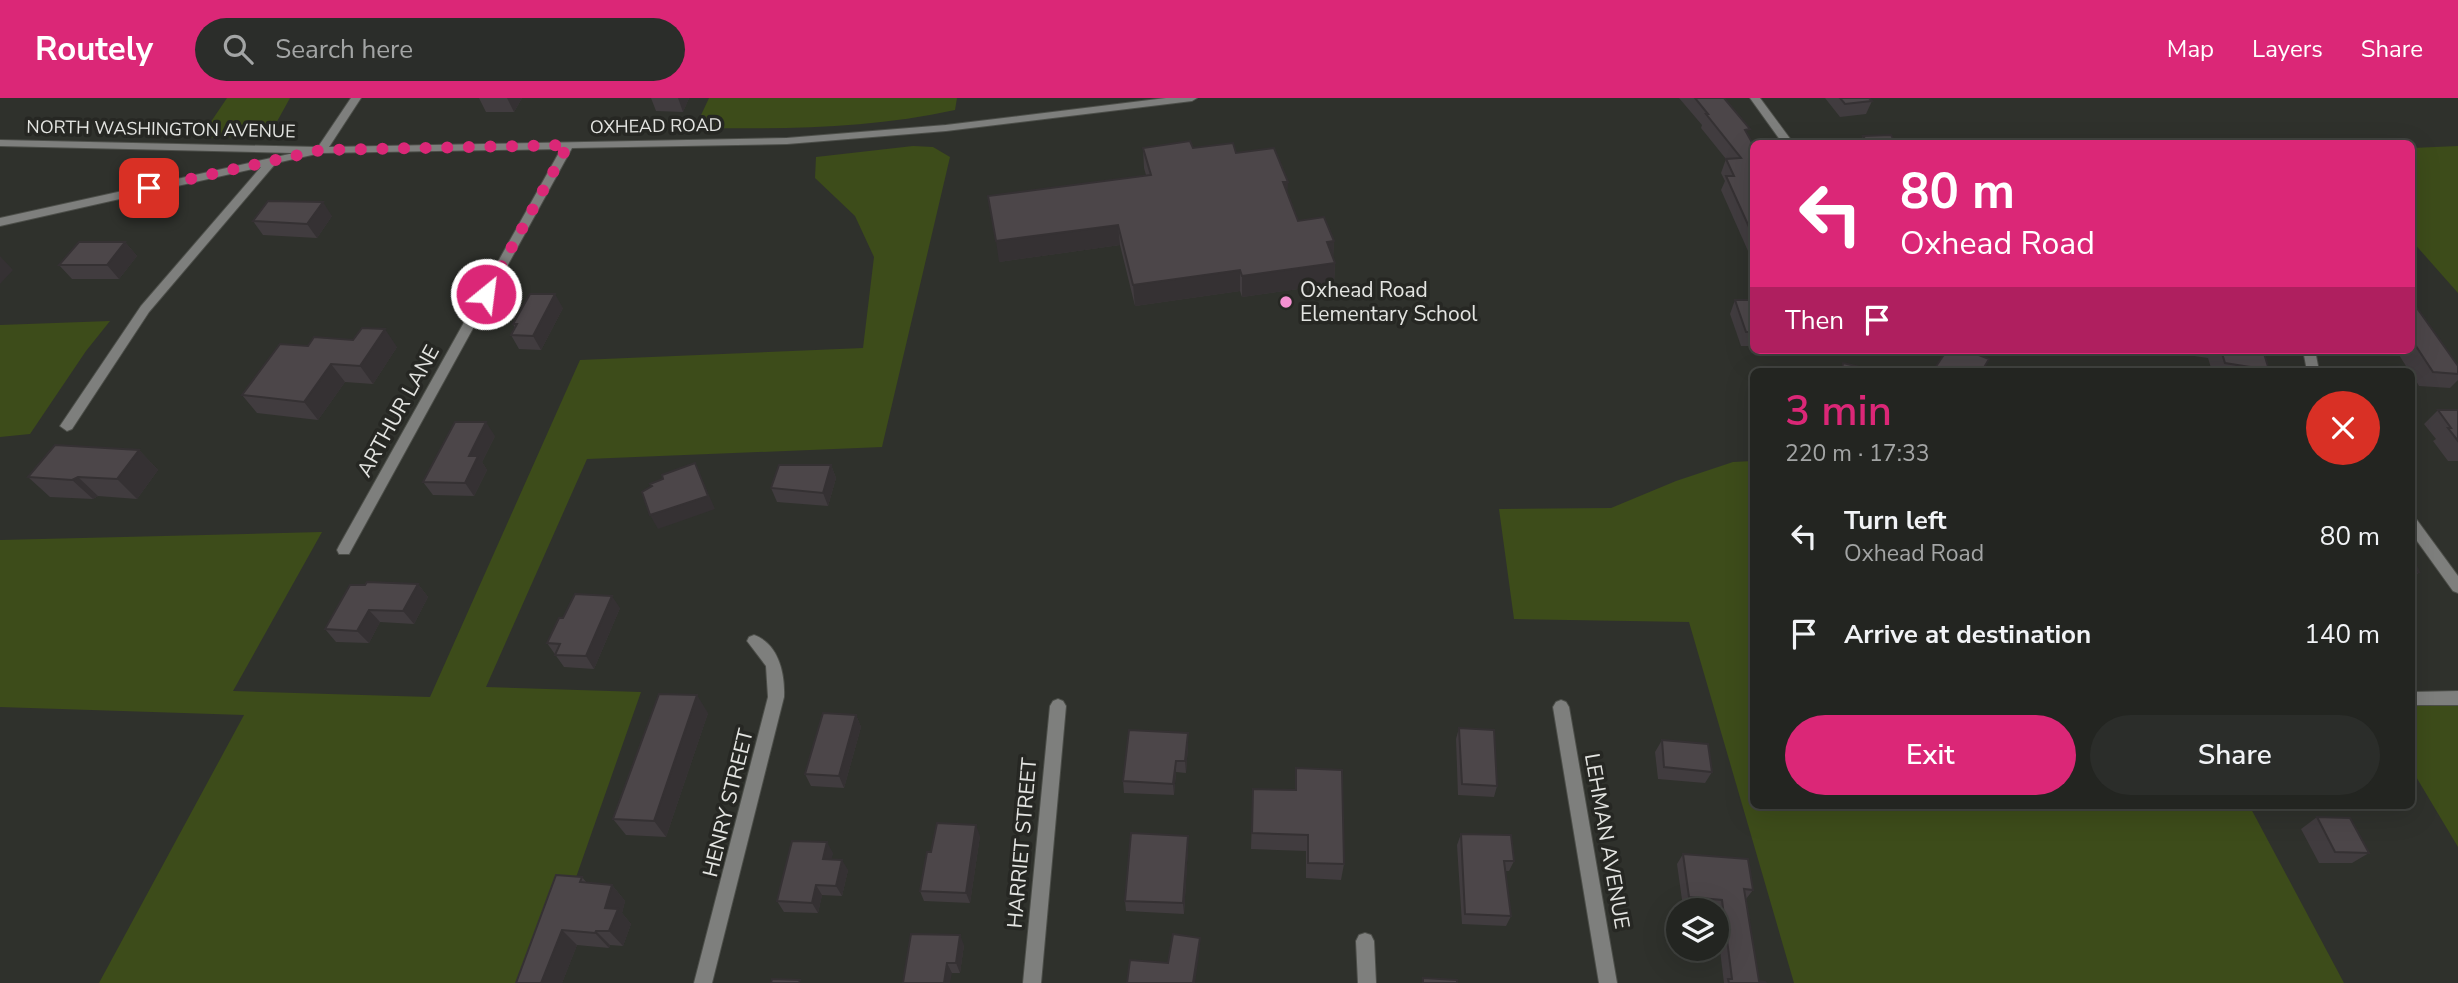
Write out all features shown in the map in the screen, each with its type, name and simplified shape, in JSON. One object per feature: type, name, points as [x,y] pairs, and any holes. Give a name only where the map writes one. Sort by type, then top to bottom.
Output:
[{"type":"street","points":[[321,150],[356,98]]},
{"type":"street","name":"OXHEAD ROAD","points":[[0,222],[321,150],[787,141],[861,136],[1192,98]]},
{"type":"street","points":[[1755,98],[1786,140]]},
{"type":"street","name":"NORTH WASHINGTON AVENUE","points":[[0,143],[321,150]]},
{"type":"street","name":"ARTHUR LANE","points":[[344,550],[568,145]]},
{"type":"street","points":[[67,426],[145,309],[273,160]]},
{"type":"street","points":[[2415,528],[2458,587]]},
{"type":"street","name":"HENRY STREET","points":[[704,983],[776,697],[778,673],[768,655],[754,641]]},
{"type":"street","points":[[2415,699],[2458,698]]},
{"type":"street","name":"HARRIET STREET","points":[[1032,983],[1058,706]]},
{"type":"street","name":"LEHMAN AVENUE","points":[[1561,707],[1608,983]]},
{"type":"street","points":[[1365,942],[1367,983]]},
{"type":"green space","points":[[227,98],[290,98],[269,136],[200,138]]},
{"type":"green space","points":[[709,98],[957,98],[955,110],[891,121],[793,128],[695,128]]},
{"type":"green space","points":[[913,146],[933,147],[950,157],[882,447],[587,459],[486,687],[641,692],[539,983],[99,983],[244,715],[0,707],[0,540],[322,532],[233,691],[430,697],[580,360],[863,348],[874,257],[855,216],[815,178],[816,157]]},
{"type":"green space","points":[[2458,146],[2458,293],[2415,244],[2415,148]]},
{"type":"green space","points":[[110,321],[86,351],[30,434],[0,437],[0,325]]},
{"type":"green space","points":[[1750,461],[1750,809],[2251,809],[2344,983],[1794,983],[1689,622],[1514,619],[1499,509],[1611,508],[1676,481],[1733,462]]},
{"type":"green space","points":[[2458,698],[2458,847],[2415,775],[2415,699]]},
{"type":"building","points":[[1695,98],[1724,98],[1750,129],[1745,130],[1751,140],[1750,229],[1726,176],[1734,176],[1726,159],[1741,158]]},
{"type":"building","points":[[1840,98],[1869,98],[1872,101],[1845,104]]},
{"type":"building","points":[[1891,135],[1894,140],[1866,140],[1863,136]]},
{"type":"building","points":[[1190,141],[1193,148],[1233,143],[1236,153],[1274,148],[1288,182],[1283,182],[1298,221],[1324,217],[1334,241],[1327,242],[1335,263],[1242,276],[1240,270],[1133,285],[1118,225],[996,241],[988,196],[1151,175],[1143,148]]},
{"type":"building","points":[[268,201],[323,202],[307,224],[253,221]]},
{"type":"building","points":[[79,242],[125,242],[107,265],[59,265]]},
{"type":"building","points":[[530,294],[555,294],[533,336],[511,335],[517,324],[513,324]]},
{"type":"building","points":[[1735,300],[1750,300],[1750,332],[1746,332]]},
{"type":"building","points":[[2415,305],[2458,366],[2458,374],[2433,372],[2415,345]]},
{"type":"building","points":[[362,328],[385,329],[360,366],[331,364],[304,402],[242,395],[280,344],[308,346],[314,337],[353,340]]},
{"type":"building","points":[[1944,354],[1976,354],[1989,359],[1984,368],[1935,368]]},
{"type":"building","points":[[2222,354],[2264,354],[2268,368],[2256,368],[2225,363]]},
{"type":"building","points":[[1843,363],[1864,368],[1842,368]]},
{"type":"building","points":[[2438,410],[2458,410],[2458,441],[2448,428],[2451,428]]},
{"type":"building","points":[[455,422],[486,422],[469,456],[478,456],[465,483],[423,482]]},
{"type":"building","points":[[55,445],[139,450],[117,479],[28,477]]},
{"type":"building","points":[[695,463],[708,496],[650,515],[642,492],[652,486],[650,484],[663,479],[662,475]]},
{"type":"building","points":[[779,465],[831,465],[823,493],[771,488]]},
{"type":"building","points":[[367,582],[418,584],[403,611],[369,610],[357,631],[325,629],[350,585],[365,585]]},
{"type":"building","points":[[575,594],[612,596],[586,656],[555,655],[560,644],[547,643]]},
{"type":"building","points":[[659,694],[697,695],[654,821],[613,819]]},
{"type":"building","points":[[823,713],[856,715],[839,776],[805,774]]},
{"type":"building","points":[[1459,728],[1494,730],[1497,786],[1462,784]]},
{"type":"building","points":[[1129,730],[1188,733],[1185,761],[1176,761],[1173,784],[1123,781]]},
{"type":"building","points":[[1662,740],[1708,744],[1712,772],[1664,767]]},
{"type":"building","points":[[1296,768],[1342,770],[1344,864],[1308,863],[1308,835],[1252,833],[1253,789],[1296,790]]},
{"type":"building","points":[[2317,817],[2350,818],[2369,853],[2335,852]]},
{"type":"building","points":[[937,823],[976,825],[966,893],[920,891],[927,852],[931,852]]},
{"type":"building","points":[[1131,833],[1188,836],[1183,903],[1125,901]]},
{"type":"building","points":[[1461,834],[1511,835],[1514,861],[1504,861],[1511,916],[1465,914]]},
{"type":"building","points":[[792,841],[827,842],[823,859],[842,860],[836,886],[816,885],[812,903],[777,901]]},
{"type":"building","points":[[1683,854],[1748,859],[1753,890],[1744,889],[1759,981],[1766,983],[1729,983],[1728,979],[1732,979],[1729,955],[1729,898],[1689,897]]},
{"type":"building","points":[[556,875],[582,877],[580,882],[612,885],[605,908],[618,909],[609,931],[595,933],[562,930],[541,983],[516,983]]},
{"type":"building","points":[[911,934],[960,935],[956,963],[947,963],[944,983],[903,983]]},
{"type":"building","points":[[1173,934],[1200,938],[1193,983],[1127,983],[1130,960],[1168,963]]},
{"type":"building","points":[[1423,978],[1457,980],[1457,983],[1423,983]]},
{"type":"building","points":[[772,979],[800,980],[799,983],[771,983]]},
{"type":"place","name":"Oxhead Road Elementary School","points":[[1286,302]]},
{"type":"route","points":[[149,188],[321,150],[568,145],[486,294]]}]
